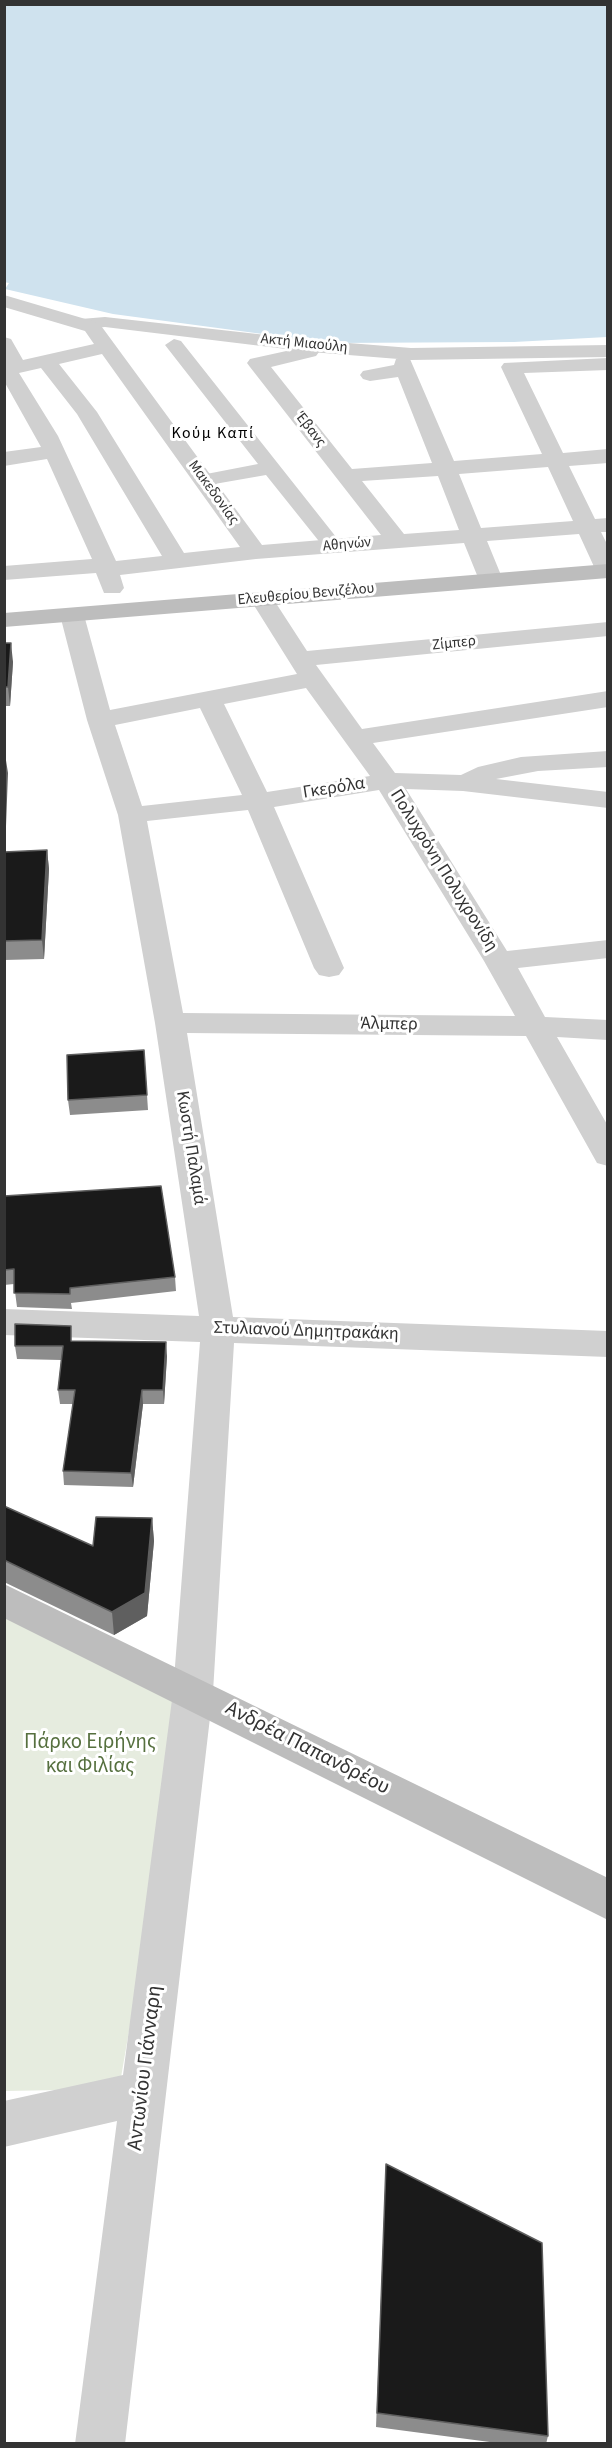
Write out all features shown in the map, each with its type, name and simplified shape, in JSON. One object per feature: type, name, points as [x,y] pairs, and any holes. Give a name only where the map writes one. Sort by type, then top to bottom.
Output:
[{"type":"main road","name":"Ελευθερίου Βενιζέλου","points":[[4,620],[608,571]]},
{"type":"main road","name":"Ανδρέα Παπανδρέου","points":[[4,1600],[608,1900]]},
{"type":"street","name":"Ακτή Μιαούλη","points":[[4,301],[81,324],[105,322],[311,346],[411,354],[608,351]]},
{"type":"street","name":"Μακεδονίας","points":[[81,324],[92,327],[256,552]]},
{"type":"street","points":[[4,343],[9,368],[54,451],[109,574]]},
{"type":"street","points":[[174,345],[333,546]]},
{"type":"street","points":[[9,368],[107,347]]},
{"type":"street","name":"Έβανς","points":[[309,351],[301,356],[256,363],[397,540]]},
{"type":"street","points":[[46,361],[87,412],[176,560]]},
{"type":"street","points":[[608,364],[511,367],[555,460],[597,525],[608,571]]},
{"type":"street","points":[[370,375],[403,366],[491,580]]},
{"type":"street","points":[[4,459],[54,451]]},
{"type":"street","points":[[346,476],[608,456]]},
{"type":"street","points":[[203,480],[272,468]]},
{"type":"street","name":"Αθηνών","points":[[4,573],[109,574],[176,560],[597,525]]},
{"type":"street","name":"Πολυχρόνη Πολυχρονίδη","points":[[262,599],[306,669],[387,781],[499,961],[608,1155]]},
{"type":"street","name":"Κωστή Παλαμά","points":[[72,615],[100,720],[132,815],[170,1023],[218,1329],[193,1692]]},
{"type":"street","name":"Ζίμπερ","points":[[100,720],[209,700],[306,669],[608,629]]},
{"type":"street","points":[[357,738],[608,699]]},
{"type":"street","points":[[209,700],[258,801],[329,968]]},
{"type":"street","points":[[463,783],[493,770],[525,764],[608,759]]},
{"type":"street","name":"Γκερόλα","points":[[132,815],[258,801],[387,781],[463,783],[608,800]]},
{"type":"street","points":[[499,961],[608,949]]},
{"type":"street","name":"Άλμπερ","points":[[170,1023],[537,1026],[608,1030]]},
{"type":"street","name":"Στυλιανού Δημητρακάκη","points":[[4,1322],[608,1344]]},
{"type":"street","name":"Αντωνίου Γιάνναρη","points":[[100,2444],[193,1692]]},
{"type":"street","points":[[4,2124],[142,2093]]},
{"type":"green space","name":"Πάρκο Ειρήνης και Φιλίας","points":[[4,1617],[185,1706],[119,2089],[5,2091]]},
{"type":"water","points":[[4,5],[607,5],[607,337],[514,342],[330,343],[113,314],[5,289],[9,283],[4,282]]},
{"type":"building","points":[[4,643],[11,643],[8,687],[4,687]]},
{"type":"building","points":[[47,850],[42,940],[4,941],[4,852]]},
{"type":"building","points":[[144,1050],[147,1095],[68,1100],[67,1055]]},
{"type":"building","points":[[161,1186],[175,1277],[70,1288],[70,1294],[14,1293],[14,1269],[4,1270],[4,1196]]},
{"type":"building","points":[[15,1324],[71,1326],[71,1341],[166,1342],[163,1390],[142,1390],[131,1473],[63,1471],[75,1390],[58,1390],[63,1346],[15,1346]]},
{"type":"building","points":[[4,1506],[93,1546],[96,1517],[152,1518],[145,1593],[112,1612],[4,1560]]},
{"type":"building","points":[[386,2164],[542,2243],[548,2436],[377,2413]]},
{"type":"district","name":"Κούμ Καπί","points":[[213,434]]}]
